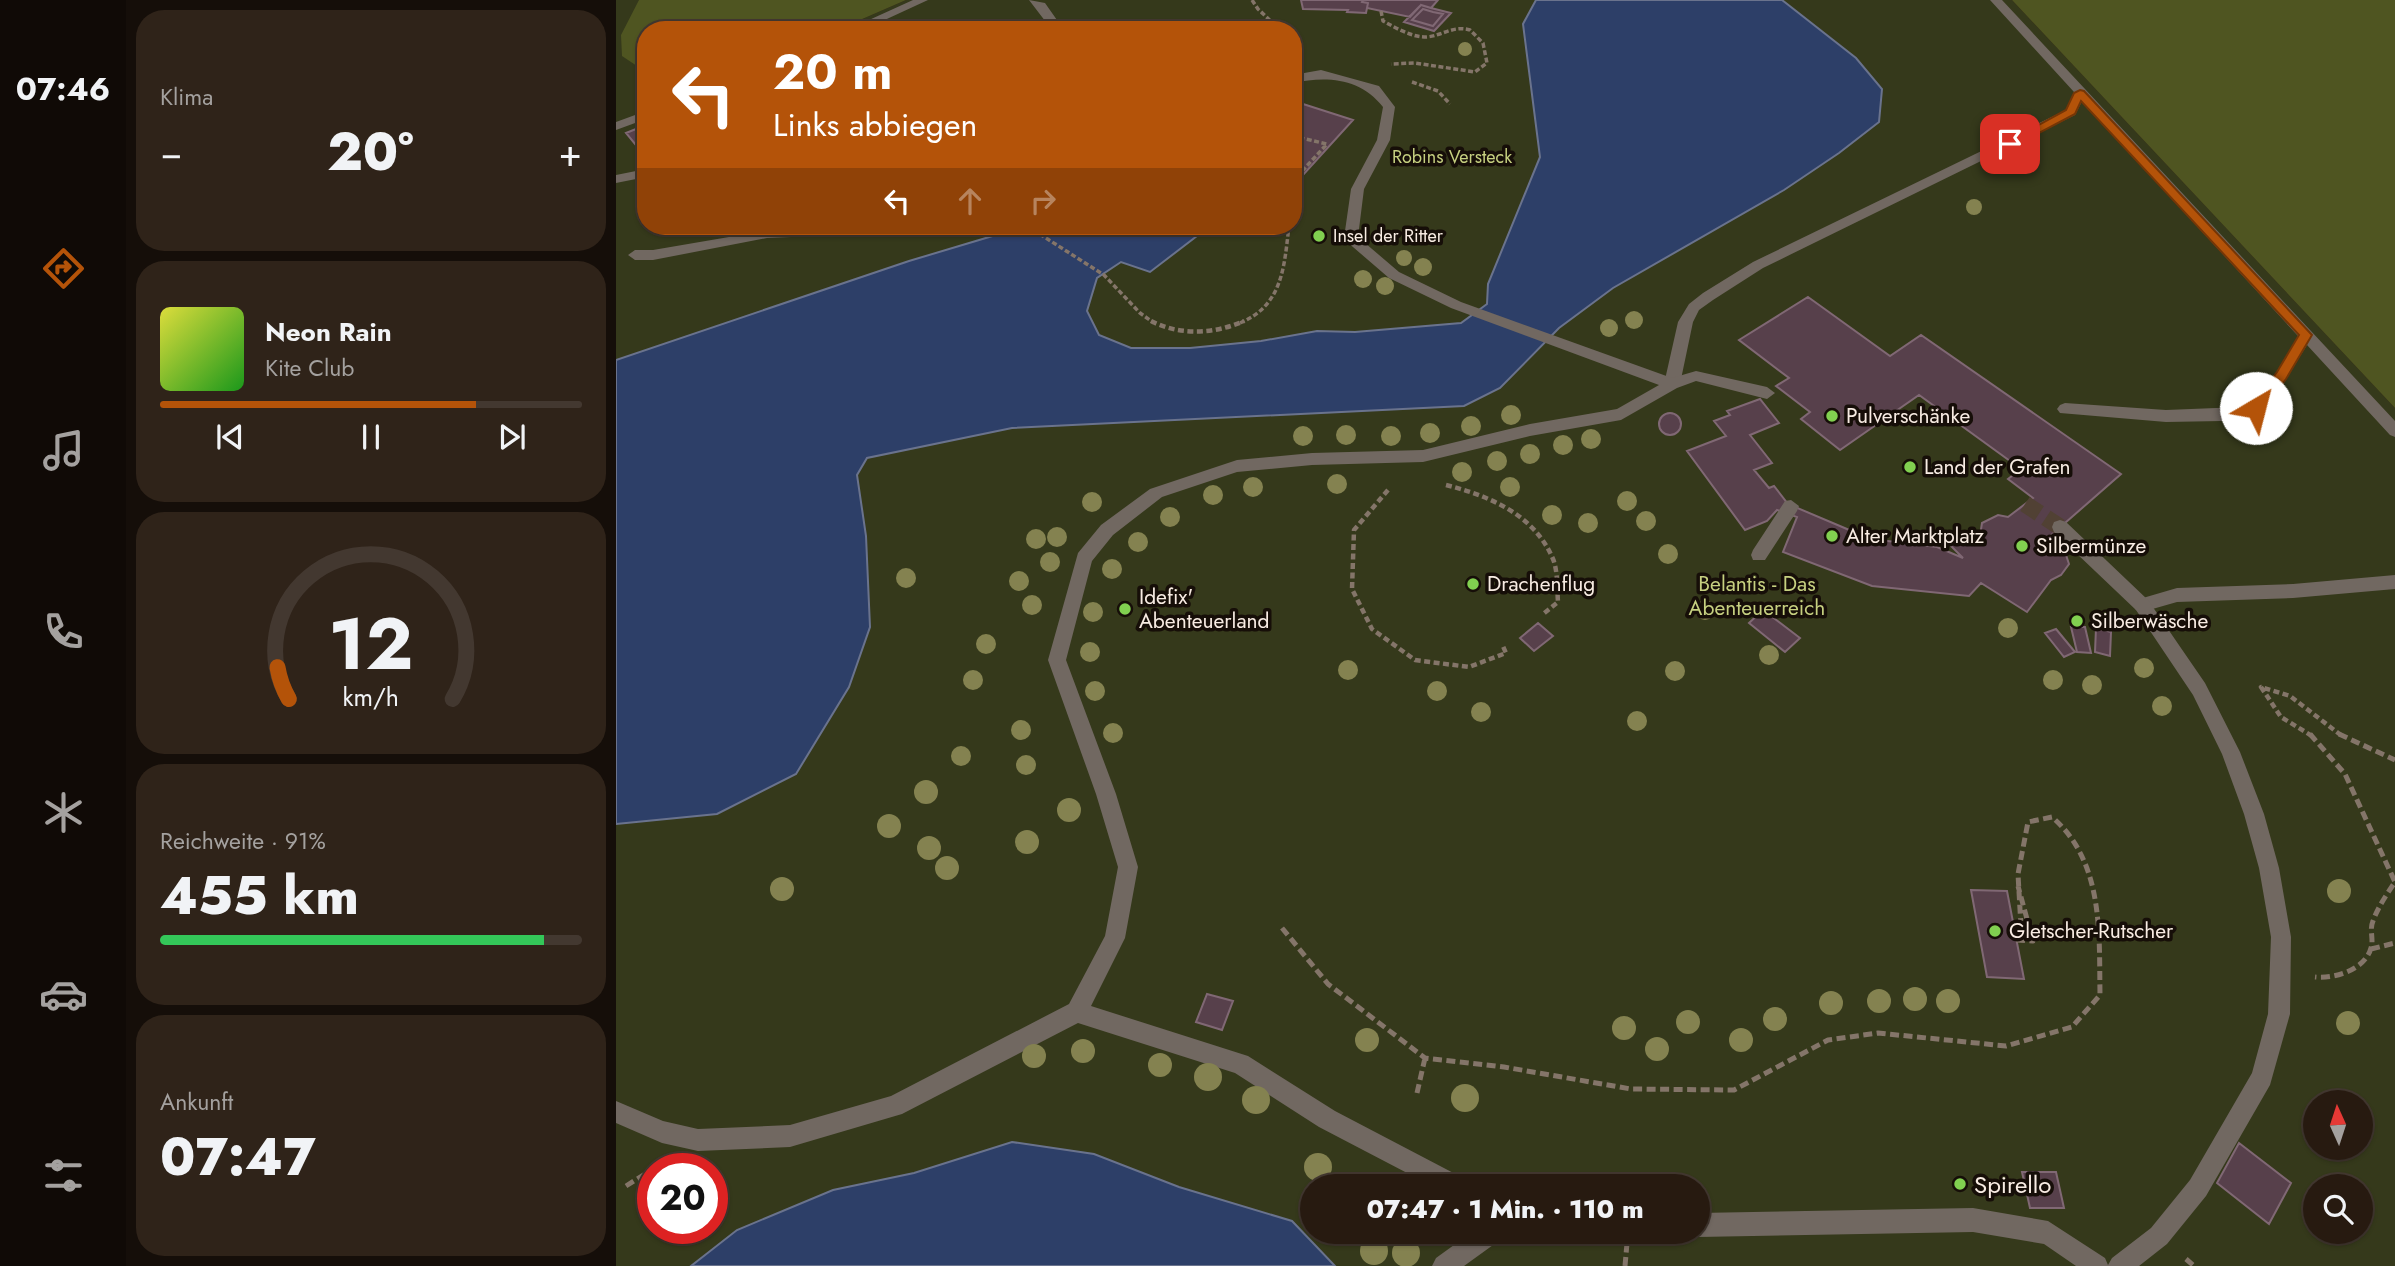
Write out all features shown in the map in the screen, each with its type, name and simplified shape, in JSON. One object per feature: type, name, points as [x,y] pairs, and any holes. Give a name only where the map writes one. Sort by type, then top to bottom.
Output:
[{"type":"street","points":[[874,21],[922,0]]},
{"type":"street","points":[[1035,0],[1052,21]]},
{"type":"street","points":[[1996,0],[2395,431]]},
{"type":"street","points":[[1302,77],[1321,74],[1352,81],[1374,89],[1389,107],[1388,132],[1360,183],[1355,198],[1352,238],[1394,275],[1456,305],[1672,384]]},
{"type":"street","points":[[1672,384],[1682,333],[1693,307],[1742,278],[1758,265],[2071,112],[2080,93]]},
{"type":"street","points":[[616,127],[637,119]]},
{"type":"street","points":[[616,178],[637,174]]},
{"type":"street","points":[[635,255],[653,255],[762,235]]},
{"type":"street","points":[[2065,409],[2211,419],[2256,408],[2282,375],[2306,335]]},
{"type":"street","points":[[623,1115],[662,1132],[698,1140],[790,1136],[894,1106],[1077,1012],[1115,938],[1128,867],[1106,794],[1057,660],[1084,558],[1107,530],[1156,493],[1237,466],[1312,459],[1423,456],[1530,430],[1621,414],[1672,384],[1696,376],[1767,393]]},
{"type":"street","points":[[1759,555],[1791,506]]},
{"type":"street","points":[[2060,527],[2143,605],[2199,689],[2231,752],[2254,814],[2269,868],[2281,937],[2279,1014],[2262,1077],[2198,1188],[2159,1236],[2120,1266]]},
{"type":"street","points":[[2143,605],[2177,595],[2293,591],[2395,582]]},
{"type":"street","points":[[1077,1012],[1240,1064],[1327,1119],[1432,1174]]},
{"type":"street","points":[[1710,1225],[1973,1220],[2048,1233],[2097,1266]]},
{"type":"street","points":[[1444,1266],[1475,1244]]},
{"type":"path","points":[[1252,0],[1258,13],[1272,21]]},
{"type":"path","points":[[1381,11],[1383,21],[1403,31],[1422,37],[1456,28],[1471,30],[1481,37],[1486,47],[1487,63],[1475,72],[1415,63],[1388,65]]},
{"type":"path","points":[[1406,80],[1438,91],[1450,104]]},
{"type":"path","points":[[1302,138],[1327,144],[1302,173]]},
{"type":"path","points":[[1042,235],[1104,274],[1128,296],[1138,312],[1155,323],[1180,331],[1228,327],[1263,310],[1274,297],[1283,269],[1288,235]]},
{"type":"path","points":[[1502,644],[1506,653],[1469,667],[1415,660],[1372,629],[1352,589],[1354,530],[1387,491],[1423,456],[1446,484],[1485,495],[1517,514],[1533,530],[1554,560],[1559,602],[1544,614]]},
{"type":"path","points":[[2281,969],[2324,979],[2359,966],[2371,949],[2371,926],[2381,902],[2395,882],[2345,774],[2308,732],[2281,717],[2262,687],[2290,696],[2336,733],[2395,760]]},
{"type":"path","points":[[1282,928],[1328,984],[1425,1058],[1504,1067],[1631,1089],[1734,1090],[1828,1040],[1878,1033],[2006,1046],[2072,1027],[2100,995],[2098,925],[2090,874],[2073,838],[2052,817],[2028,821],[2017,860],[2018,885],[2033,941],[2016,940]]},
{"type":"path","points":[[2014,926],[2021,927],[2015,900],[2018,885]]},
{"type":"path","points":[[2371,949],[2395,943]]},
{"type":"path","points":[[1417,1093],[1425,1058]]},
{"type":"path","points":[[626,1186],[637,1179]]},
{"type":"path","points":[[1625,1266],[1627,1244]]},
{"type":"green space","name":"Belantis - Das Abenteuerreich","points":[[616,0],[639,0],[637,235],[1302,235],[1302,21],[858,21],[906,0],[2012,0],[2395,408],[2395,1266],[616,1266]]},
{"type":"green space","points":[[639,0],[906,0],[858,21],[637,21],[637,66],[622,56],[621,35]]},
{"type":"green space","points":[[2012,0],[2395,0],[2395,408]]},
{"type":"water","points":[[1536,0],[1782,0],[1856,58],[1882,89],[1879,122],[1784,190],[1613,288],[1559,328],[1500,388],[1464,406],[1012,428],[867,458],[857,475],[866,536],[870,627],[849,687],[796,774],[717,814],[616,824],[616,360],[909,261],[996,235],[1198,235],[1150,272],[1121,262],[1097,278],[1087,311],[1099,335],[1131,348],[1190,348],[1261,341],[1317,331],[1355,332],[1461,323],[1487,304],[1488,284],[1540,157],[1523,24]]},
{"type":"water","points":[[1012,1142],[1094,1154],[1179,1187],[1292,1221],[1300,1229],[1300,1244],[1314,1244],[1335,1266],[691,1266],[719,1244],[728,1244],[728,1237],[737,1230],[833,1190],[914,1173]]},
{"type":"building","points":[[1301,0],[1363,0],[1362,2],[1368,3],[1366,13],[1303,9]]},
{"type":"building","points":[[1438,0],[1431,8],[1421,5],[1410,17],[1367,8],[1368,3],[1362,2]]},
{"type":"building","points":[[1421,5],[1451,13],[1434,31],[1404,22]]},
{"type":"building","points":[[1423,9],[1443,14],[1433,26],[1412,20]]},
{"type":"building","points":[[1302,105],[1353,120],[1302,176]]},
{"type":"building","points":[[637,129],[637,146],[626,133]]},
{"type":"building","points":[[1808,297],[1890,356],[1921,335],[2121,474],[2049,537],[2065,552],[2069,564],[2061,575],[2051,580],[2027,612],[1981,583],[1969,596],[1872,586],[1783,552],[1797,517],[1777,510],[1767,521],[1745,530],[1687,451],[1726,436],[1714,421],[1730,415],[1727,411],[1760,399],[1779,423],[1750,435],[1772,463],[1754,470],[1769,488],[1774,486],[1788,504],[1863,538],[1937,547],[1963,558],[1948,543],[1972,529],[1980,536],[1982,523],[1998,515],[2008,517],[2033,498],[2008,479],[2021,469],[1919,395],[1840,450],[1801,419],[1810,412],[1776,386],[1789,378],[1739,340]]},
{"type":"building","points":[[1666,413],[1674,413],[1681,420],[1681,428],[1674,435],[1666,435],[1659,428],[1659,420]]},
{"type":"building","points":[[1763,610],[1800,638],[1785,652],[1749,623]]},
{"type":"building","points":[[1538,623],[1553,636],[1534,651],[1520,638]]},
{"type":"building","points":[[2071,627],[2085,627],[2091,653],[2077,652]]},
{"type":"building","points":[[2096,628],[2111,632],[2110,656],[2095,652]]},
{"type":"building","points":[[2056,629],[2075,652],[2064,657],[2045,633]]},
{"type":"building","points":[[1971,890],[2007,891],[2024,979],[1987,977]]},
{"type":"building","points":[[1207,994],[1233,1001],[1222,1030],[1196,1022]]},
{"type":"building","points":[[2239,1143],[2291,1183],[2269,1224],[2217,1183]]},
{"type":"building","points":[[2022,1172],[2056,1172],[2064,1208],[2030,1208]]},
{"type":"tunnel","points":[[2025,504],[2060,527]]},
{"type":"place","name":"Insel der Ritter","points":[[1319,236]]},
{"type":"place","name":"Pulverschänke","points":[[1832,416]]},
{"type":"place","name":"Land der Grafen","points":[[1910,467]]},
{"type":"place","name":"Alter Marktplatz","points":[[1832,536]]},
{"type":"place","name":"Silbermünze","points":[[2022,546]]},
{"type":"place","name":"Drachenflug","points":[[1473,584]]},
{"type":"place","name":"Idefix' Abenteuerland","points":[[1125,609]]},
{"type":"place","name":"Silberwäsche","points":[[2077,621]]},
{"type":"place","name":"Gletscher-Rutscher","points":[[1995,931]]},
{"type":"place","name":"Spirello","points":[[1960,1184]]},
{"type":"route","points":[[2010,144],[2071,112],[2080,93],[2268,294],[2306,335],[2282,375],[2256,408]]},
{"type":"park label","name":"Robins Versteck","points":[[1452,157]]}]
